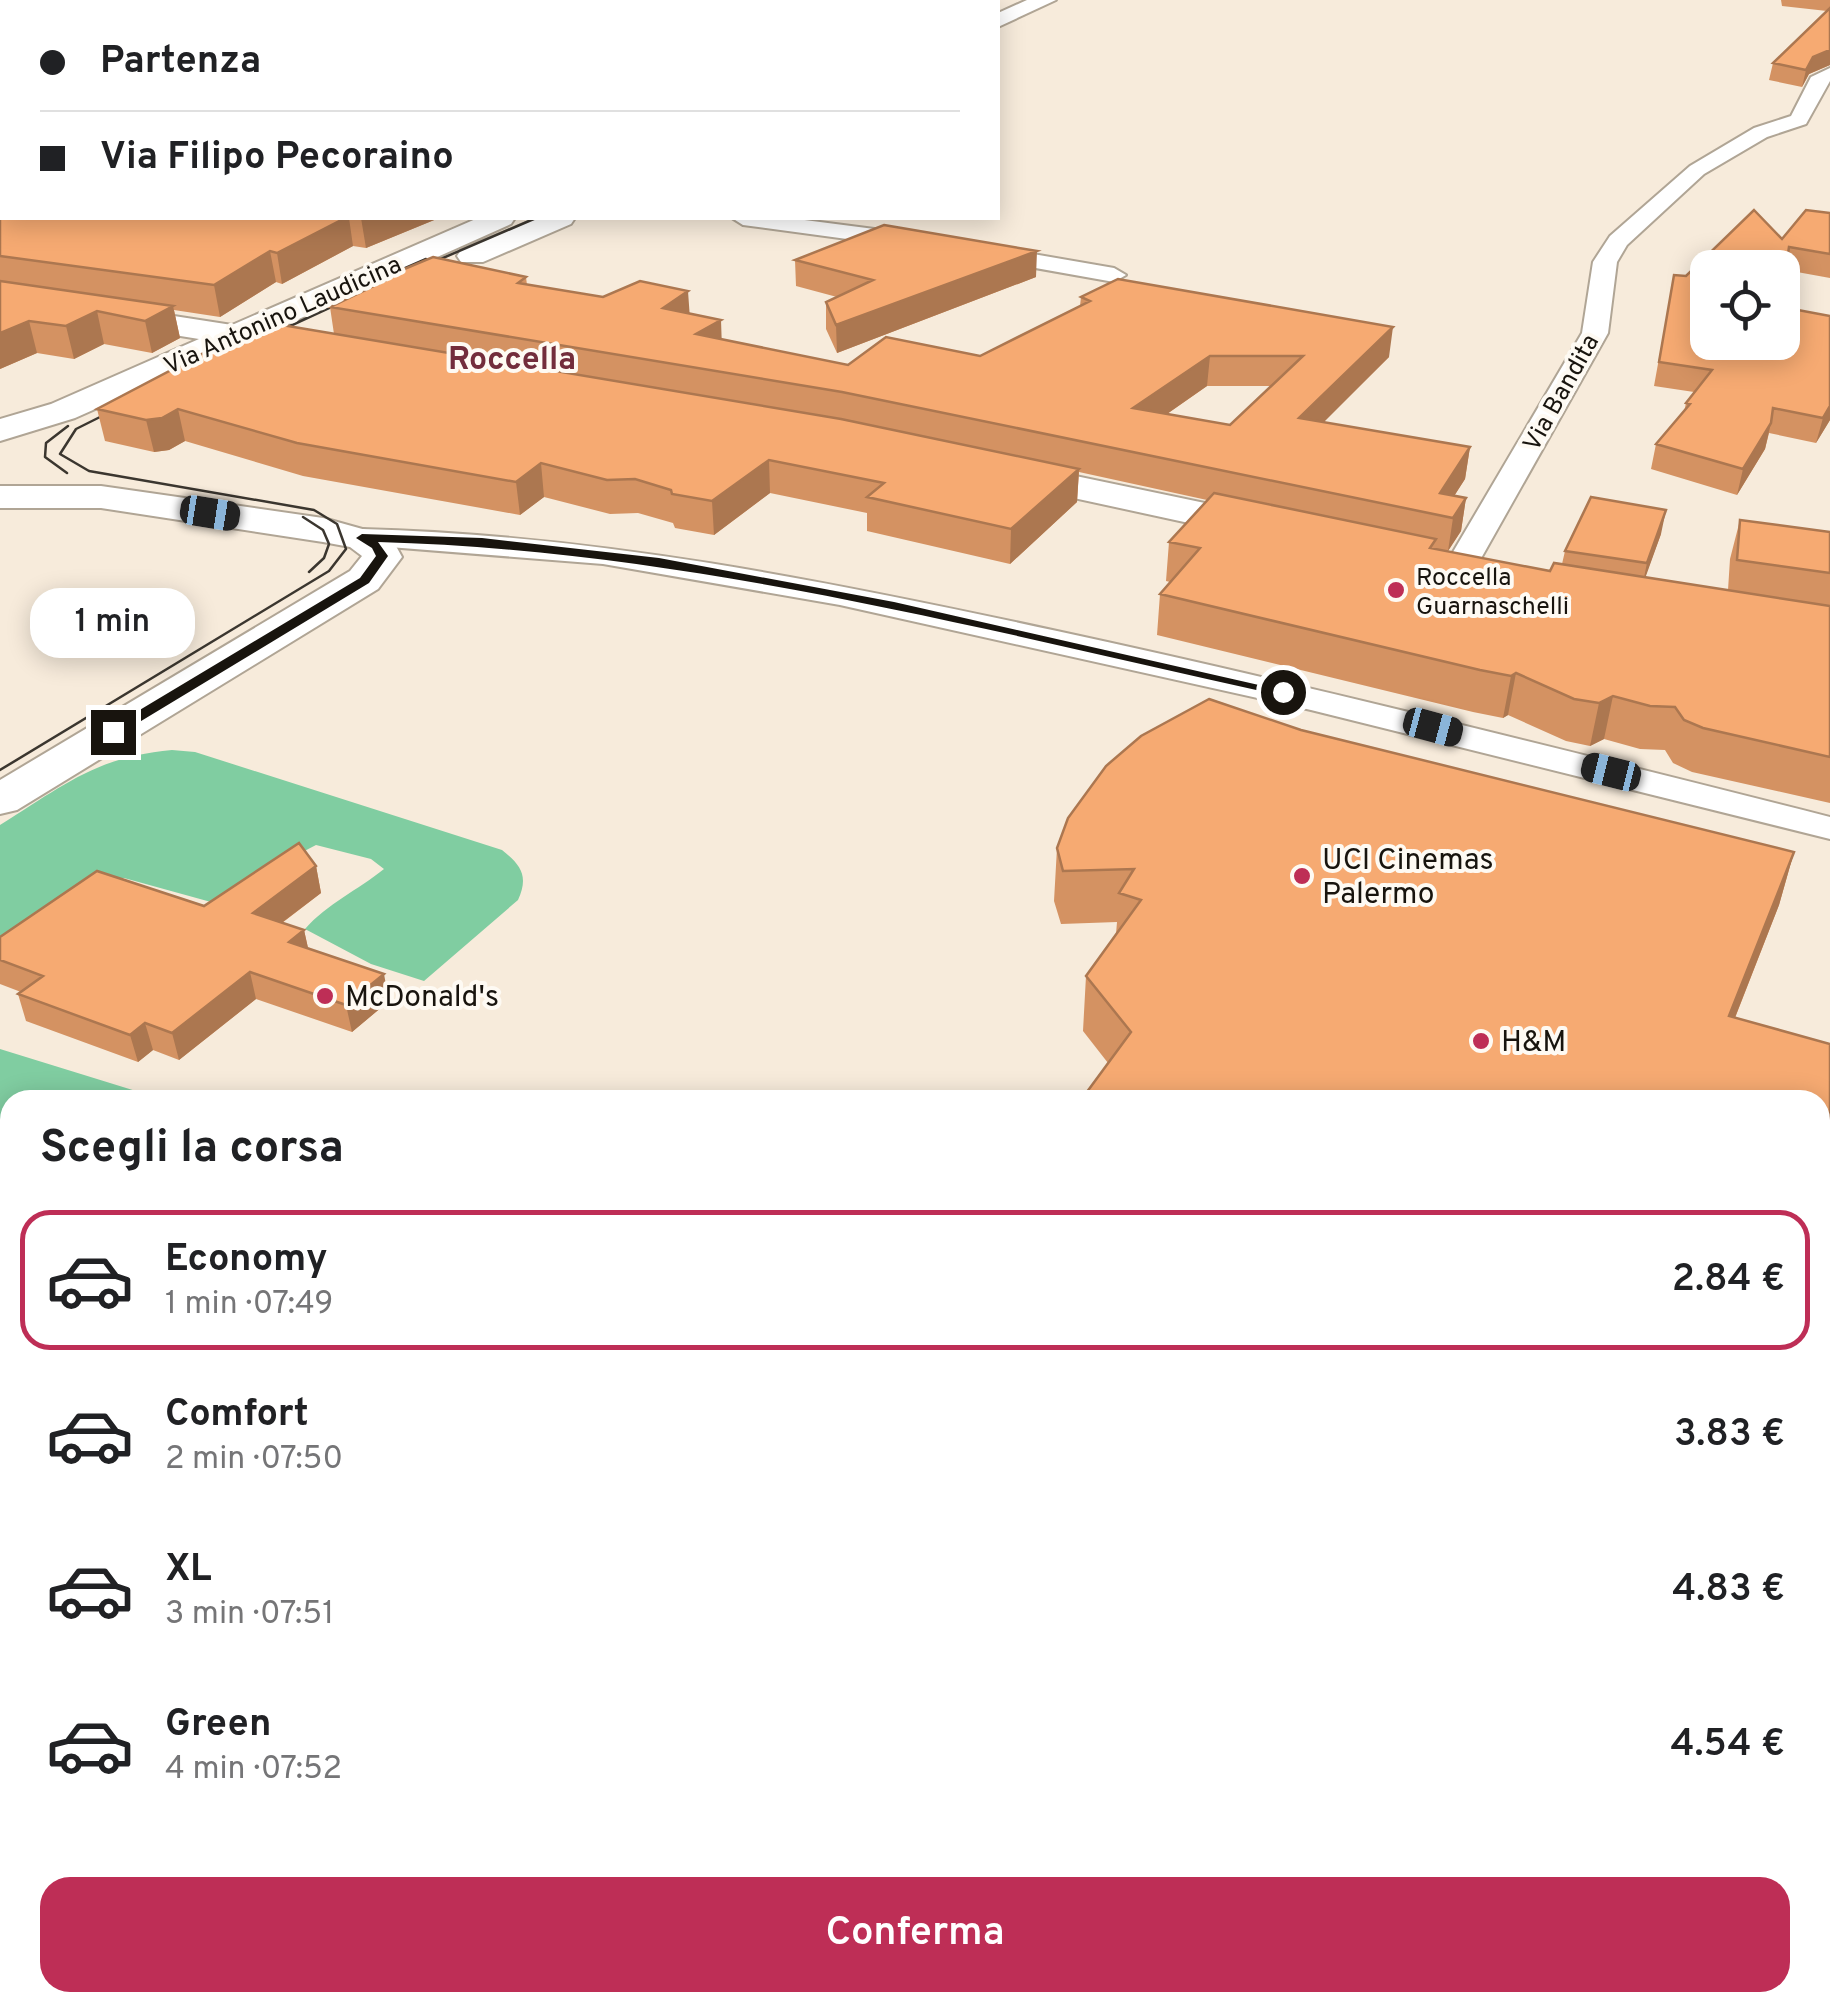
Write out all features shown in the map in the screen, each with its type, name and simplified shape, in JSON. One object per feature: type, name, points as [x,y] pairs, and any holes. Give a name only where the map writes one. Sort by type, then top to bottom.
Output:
[{"type":"street","points":[[1000,20],[1045,0]]},
{"type":"street","name":"Via Bandita","points":[[1475,572],[1596,333],[1605,262],[1618,241],[1697,170],[1761,132],[1799,120],[1818,81],[1830,73]]},
{"type":"street","name":"Via Antonino Laudicina","points":[[10,462],[38,425],[63,411],[497,220]]},
{"type":"street","name":"Via Antonino Laudicina","points":[[282,342],[556,220]]},
{"type":"street","points":[[757,220],[1114,275]]},
{"type":"street","points":[[0,298],[348,353]]},
{"type":"street","points":[[10,462],[100,497],[363,559],[494,542],[659,561],[767,580],[1170,665],[1830,828]]},
{"type":"street","points":[[977,466],[1306,536]]},
{"type":"street","points":[[0,800],[363,559]]},
{"type":"street","points":[[1421,561],[1475,572]]},
{"type":"green space","points":[[172,750],[195,752],[502,850],[523,878],[518,900],[424,981],[371,964],[305,929],[384,869],[371,859],[316,845],[291,858],[229,907],[124,878],[101,884],[0,959],[0,825],[100,767]]},
{"type":"green space","points":[[0,1049],[133,1090],[0,1090]]},
{"type":"building","points":[[1830,8],[1830,50],[1813,57],[1806,70],[1773,63]]},
{"type":"building","points":[[1754,210],[1782,239],[1806,210],[1830,213],[1830,254],[1789,247],[1713,250]]},
{"type":"building","points":[[0,220],[341,220],[277,253],[270,251],[214,285],[0,256]]},
{"type":"building","points":[[884,225],[1037,251],[836,325],[826,302],[873,280],[795,260]]},
{"type":"building","points":[[433,257],[526,277],[518,283],[603,297],[640,281],[688,291],[663,308],[721,320],[696,334],[848,365],[886,337],[980,356],[1090,301],[1081,297],[1118,279],[1393,327],[1299,418],[1470,447],[1440,493],[1466,498],[1453,518],[842,392],[330,307],[384,281],[378,280]],"holes":[[[1210,356],[1303,356],[1230,425],[1133,408]]]},
{"type":"building","points":[[1690,272],[1690,360],[1800,360],[1800,310],[1830,316],[1830,406],[1823,418],[1773,408],[1771,423],[1743,469],[1656,444],[1712,370],[1659,362],[1674,275],[1686,276]]},
{"type":"building","points":[[0,281],[173,306],[145,321],[97,311],[66,326],[29,321],[0,333]]},
{"type":"building","points":[[270,323],[841,419],[1079,469],[1011,529],[867,497],[884,483],[769,460],[712,501],[672,494],[671,490],[635,479],[607,480],[541,463],[516,482],[297,443],[178,409],[162,418],[146,420],[97,409],[221,344]]},
{"type":"building","points":[[1214,493],[1436,539],[1430,548],[1550,571],[1554,563],[1830,606],[1830,757],[1703,728],[1684,720],[1675,707],[1650,706],[1613,696],[1599,703],[1574,699],[1516,673],[1511,676],[1480,670],[1160,594],[1200,548],[1169,542]]},
{"type":"building","points":[[1591,497],[1666,510],[1647,563],[1565,551]]},
{"type":"building","points":[[1740,520],[1830,532],[1830,573],[1737,560]]},
{"type":"building","points":[[1209,699],[1301,730],[1794,852],[1729,1016],[1830,1044],[1830,1090],[1088,1090],[1131,1032],[1086,976],[1141,900],[1119,893],[1134,869],[1063,871],[1057,848],[1068,818],[1106,766],[1141,736]]},
{"type":"building","points":[[299,843],[316,866],[253,913],[304,930],[289,942],[384,974],[346,1005],[250,972],[172,1033],[145,1023],[130,1035],[18,994],[43,976],[0,960],[0,937],[97,871],[204,906]]},
{"type":"tram line","points":[[415,270],[531,220]]},
{"type":"tram line","points":[[339,297],[426,259]]},
{"type":"tram line","points":[[264,338],[355,296]]},
{"type":"tram line","points":[[0,770],[329,571],[346,549],[337,524],[314,510],[89,471],[60,454],[76,429],[124,405]]},
{"type":"tram line","points":[[67,473],[45,457],[46,443],[68,426]]},
{"type":"tram line","points":[[303,517],[323,530],[329,544],[324,558],[309,572]]},
{"type":"place","name":"Roccella Guarnaschelli","points":[[1396,590]]},
{"type":"place","name":"UCI Cinemas Palermo","points":[[1302,876]]},
{"type":"place","name":"McDonald's","points":[[325,996]]},
{"type":"place","name":"H&M","points":[[1481,1041]]},
{"type":"district","name":"Roccella","points":[[512,358]]},
{"type":"route","points":[[113,732],[364,580],[382,556],[377,546],[362,538],[482,541],[659,561],[894,606],[1283,692]]}]
